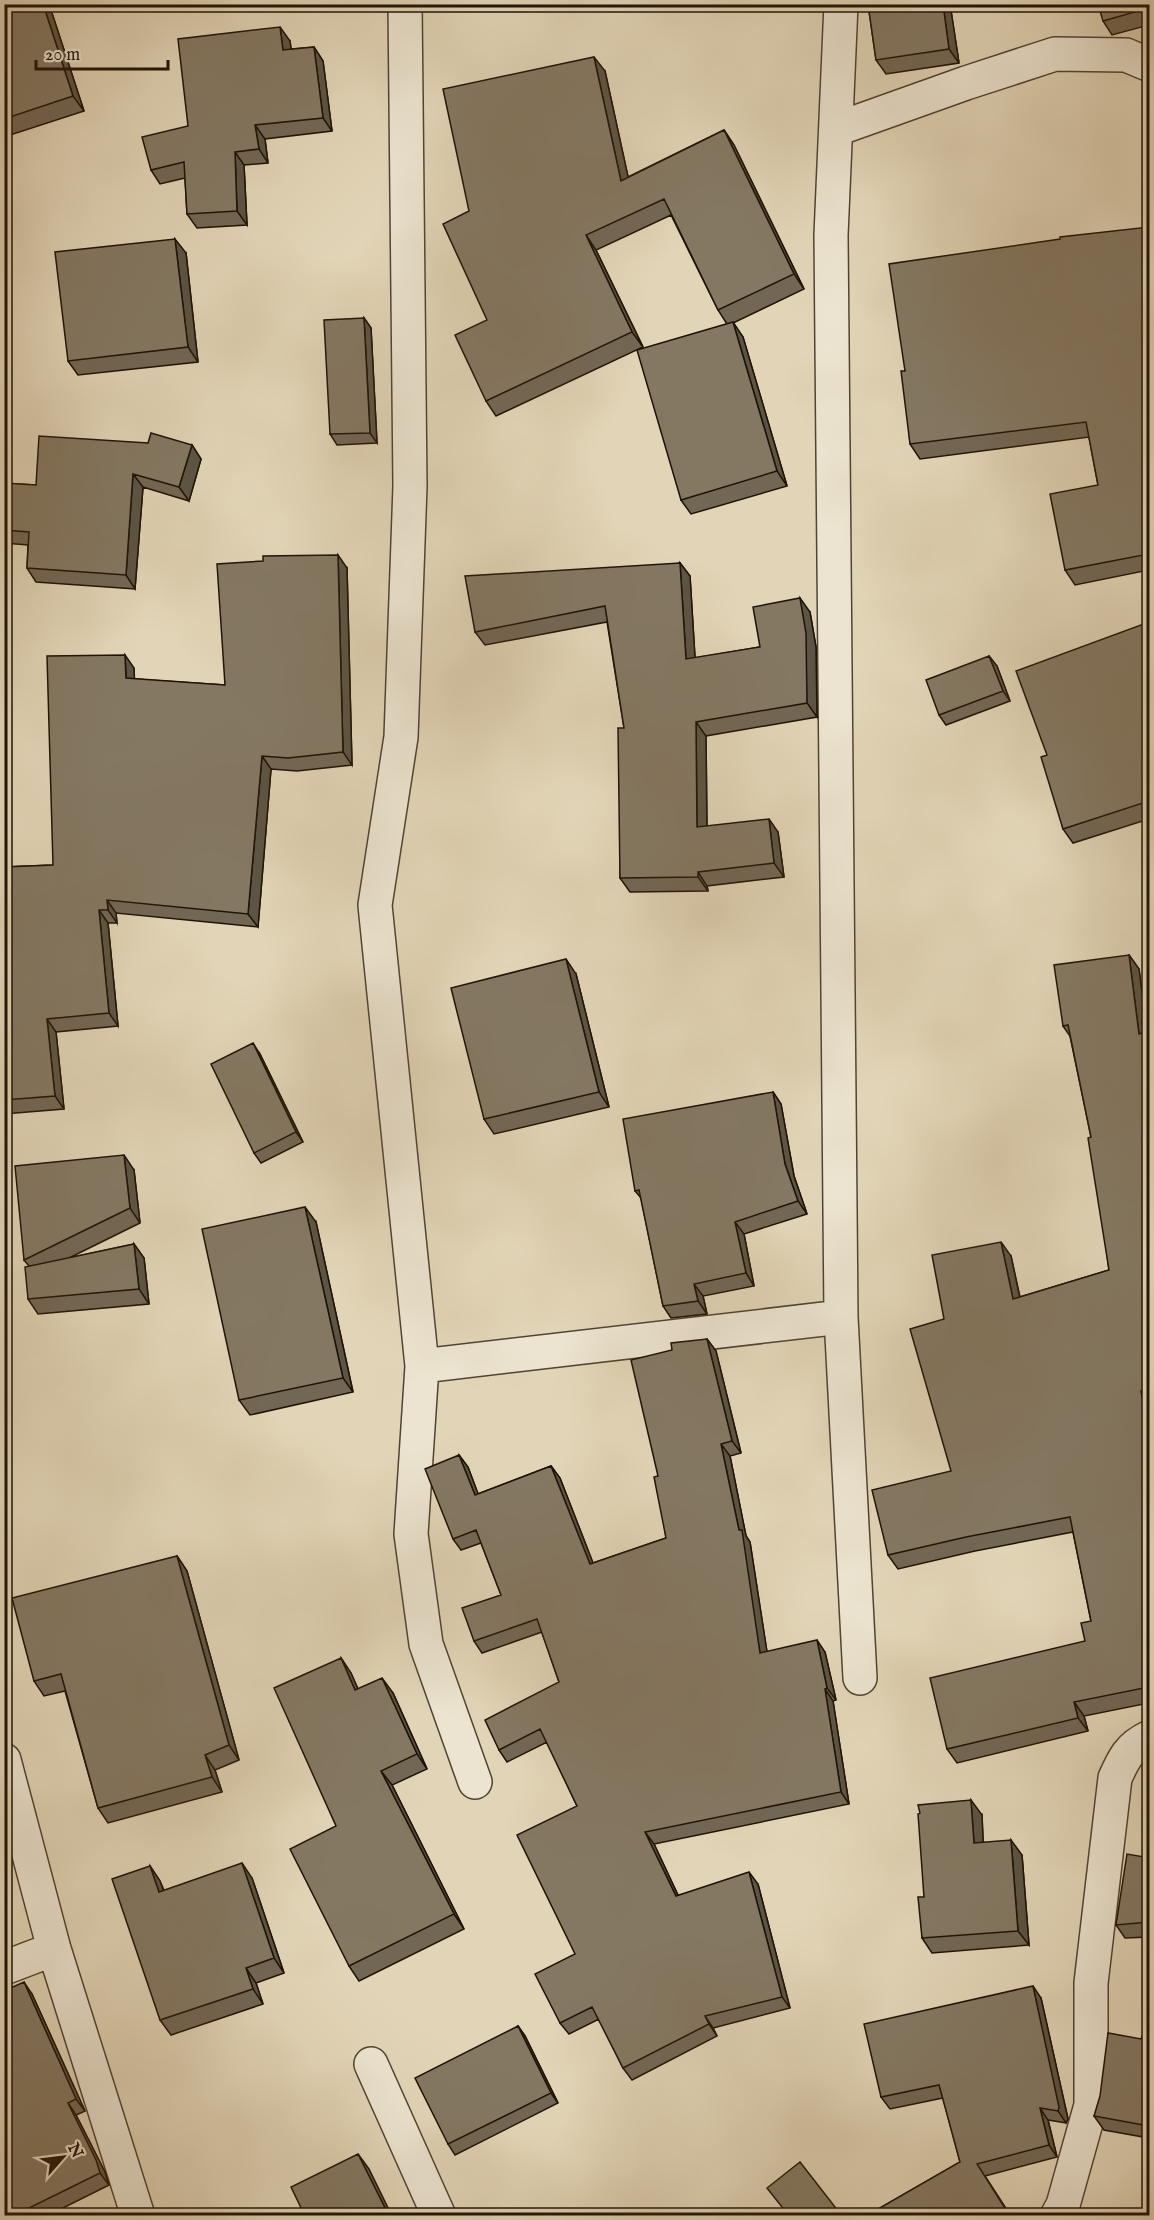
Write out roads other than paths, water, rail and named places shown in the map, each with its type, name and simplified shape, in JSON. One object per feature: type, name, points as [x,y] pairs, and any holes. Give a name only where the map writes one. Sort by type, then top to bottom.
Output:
[{"type":"street","points":[[405,4],[409,498],[401,737],[375,905],[422,1366],[411,1534],[426,1644],[476,1782]]},
{"type":"street","points":[[841,4],[831,235],[841,1317],[860,1678]]},
{"type":"street","points":[[837,129],[1055,54],[1126,55],[1149,64]]},
{"type":"street","points":[[422,1366],[841,1317]]},
{"type":"street","points":[[1057,2216],[1063,2205],[1090,2105],[1091,1983],[1115,1778],[1126,1755],[1138,1742],[1149,1737]]},
{"type":"street","points":[[4,1760],[54,1949],[138,2216]]},
{"type":"street","points":[[4,1968],[54,1949]]},
{"type":"street","points":[[371,2064],[439,2216]]}]
